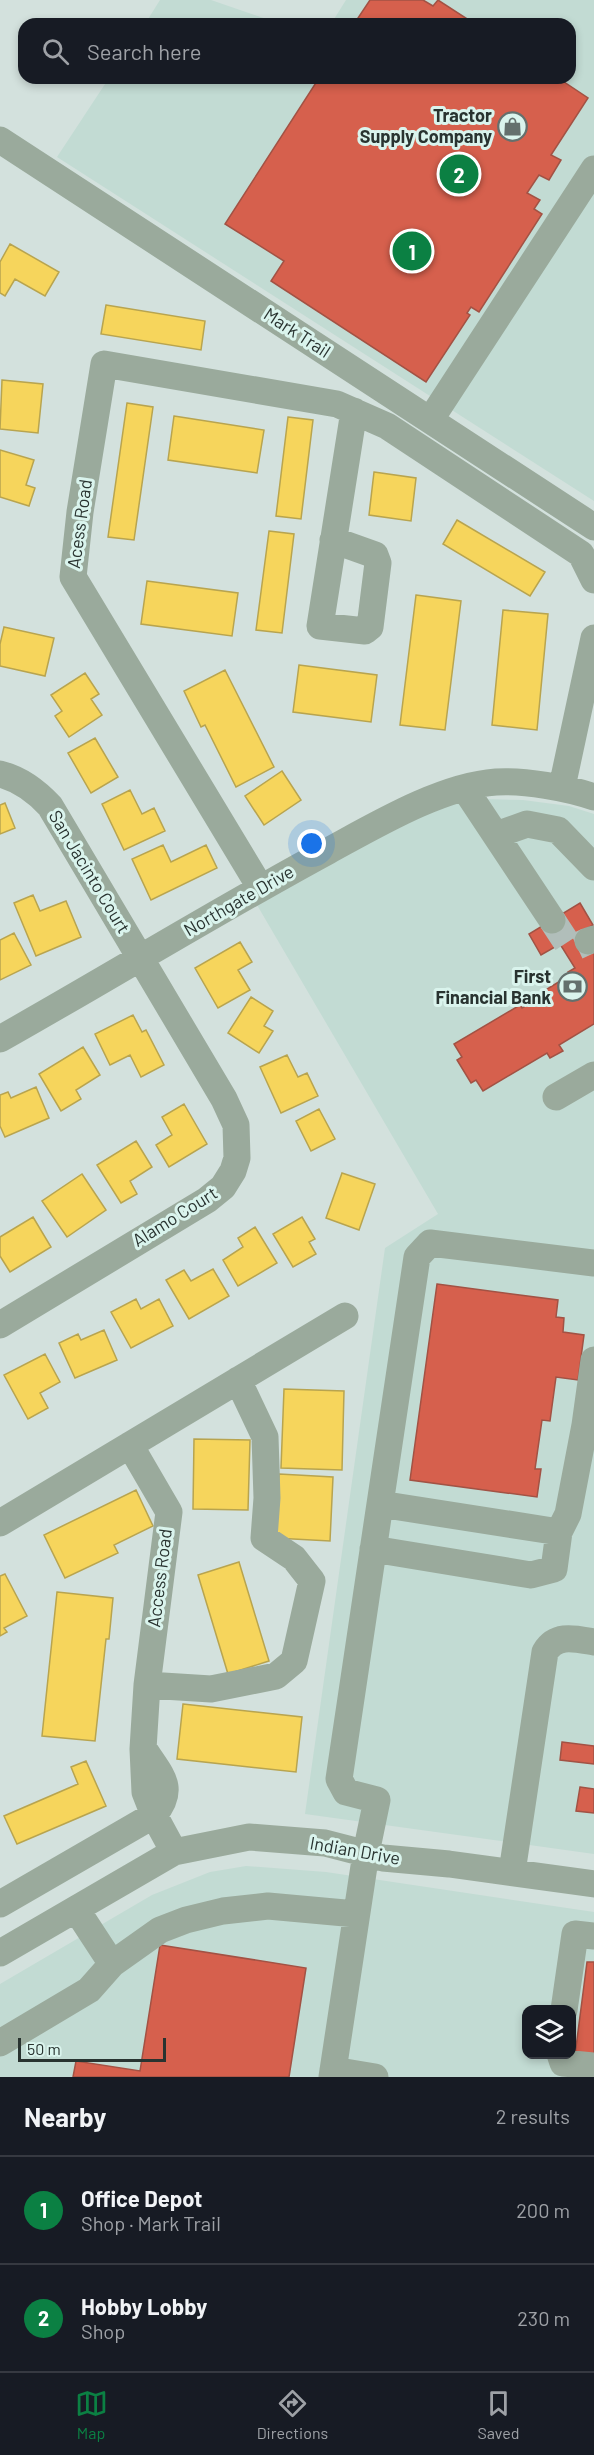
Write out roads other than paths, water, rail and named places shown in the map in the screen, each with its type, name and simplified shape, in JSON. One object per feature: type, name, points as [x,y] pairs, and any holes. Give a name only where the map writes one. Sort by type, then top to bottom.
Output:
[{"type":"street","name":"Mark Trail","points":[[0,140],[594,527]]},
{"type":"street","points":[[431,419],[594,169]]},
{"type":"street","name":"Acess Road","points":[[261,887],[73,577],[80,512],[104,364],[337,404],[354,411],[387,426],[581,554],[594,580]]},
{"type":"street","points":[[333,540],[354,411]]},
{"type":"street","points":[[562,787],[594,638]]},
{"type":"street","name":"San Jacinto Court","points":[[0,774],[14,778],[38,793],[50,806],[140,959]]},
{"type":"street","name":"Northgate Drive","points":[[0,1039],[261,887],[398,813],[451,792],[496,782],[562,787],[594,797]]},
{"type":"street","points":[[465,789],[552,920]]},
{"type":"street","points":[[496,836],[527,824],[558,830],[594,867]]},
{"type":"street","name":"Alamo Court","points":[[0,1325],[207,1200],[223,1187],[233,1171],[237,1158],[236,1125],[224,1099],[140,959]]},
{"type":"street","points":[[556,1097],[594,1075]]},
{"type":"street","points":[[375,2077],[332,2074],[356,1914],[377,1800],[346,1792],[339,1779],[417,1257],[430,1243],[594,1263]]},
{"type":"street","points":[[0,1523],[345,1316]]},
{"type":"street","points":[[373,1549],[531,1575],[554,1569],[559,1532],[568,1514],[589,1426],[594,1360]]},
{"type":"street","points":[[147,1685],[211,1689],[276,1676],[294,1661],[312,1581],[294,1557],[264,1538],[267,1498],[265,1437],[238,1380]]},
{"type":"street","name":"Access Road","points":[[130,1446],[169,1512],[147,1685],[143,1749],[145,1792],[154,1815],[174,1852]]},
{"type":"street","points":[[380,1504],[559,1532]]},
{"type":"street","points":[[512,1872],[545,1652],[554,1641],[561,1639],[594,1642]]},
{"type":"street","points":[[0,1904],[154,1815]]},
{"type":"street","name":"Indian Drive","points":[[0,1953],[174,1852],[249,1837],[325,1843],[383,1858],[512,1872],[594,1884]]},
{"type":"street","points":[[0,2043],[89,1990],[112,1964],[160,1930],[186,1920],[224,1911],[268,1906],[356,1914]]},
{"type":"street","points":[[76,1909],[112,1964]]},
{"type":"street","points":[[565,2005],[575,1934],[594,1936]]},
{"type":"street","points":[[562,2059],[563,2063],[594,2066]]},
{"type":"tunnel","points":[[552,920],[571,949],[588,941]]},
{"type":"place","name":"Tractor Supply Company","points":[[513,126]]},
{"type":"place","name":"Hobby Lobby","points":[[459,174]]},
{"type":"place","name":"Office Depot","points":[[412,251]]},
{"type":"place","name":"First Financial Bank","points":[[572,987]]}]
